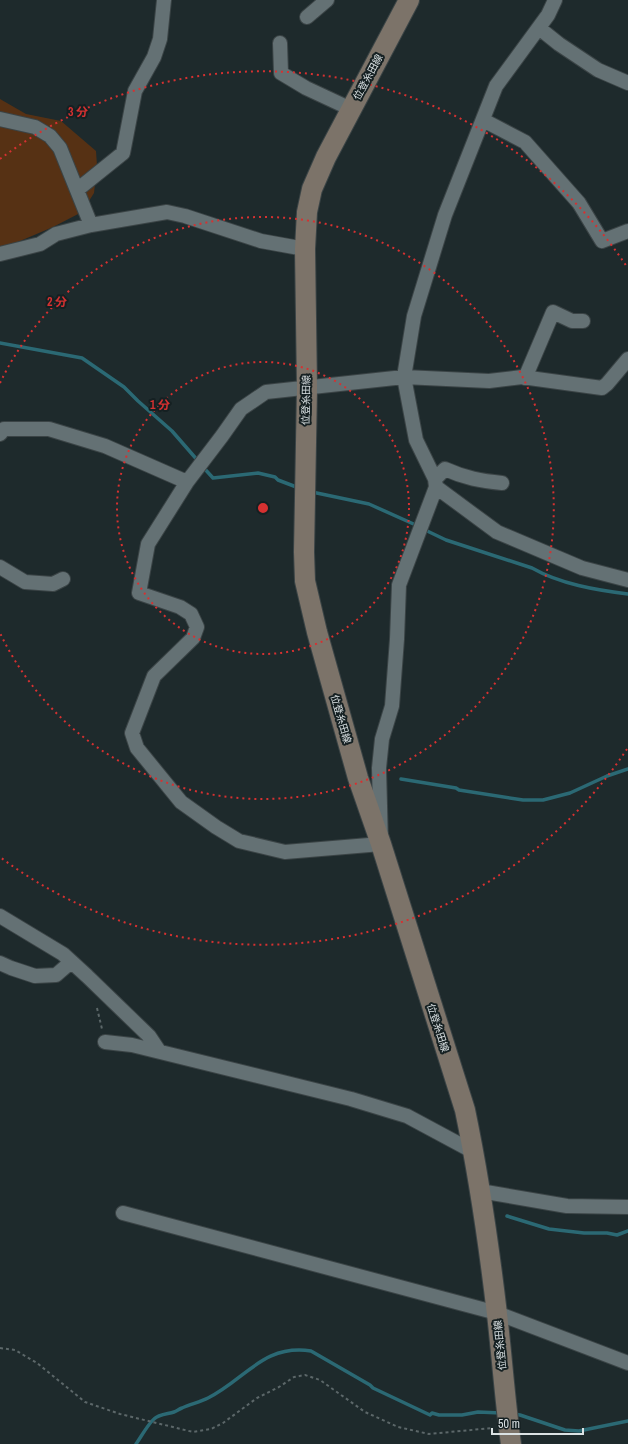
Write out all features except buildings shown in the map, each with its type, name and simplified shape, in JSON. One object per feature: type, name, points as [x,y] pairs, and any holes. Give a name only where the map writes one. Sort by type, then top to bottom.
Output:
[{"type":"main road","name":"位登糸田線","points":[[409,0],[326,157],[312,189],[307,212],[305,249],[307,388],[304,552],[305,581],[316,632],[358,778],[465,1110],[474,1152],[497,1313],[510,1435]]},
{"type":"street","points":[[77,190],[123,154],[135,91],[154,58],[160,40],[164,0]]},
{"type":"street","points":[[307,17],[327,0]]},
{"type":"street","points":[[555,0],[548,15],[496,86],[440,230],[414,316],[404,376],[416,440],[435,483],[496,532],[582,568],[628,580]]},
{"type":"street","points":[[539,28],[559,44],[598,70],[628,83]]},
{"type":"street","points":[[280,43],[281,73],[306,88],[351,109]]},
{"type":"street","points":[[0,119],[35,127],[50,136],[60,148],[91,224]]},
{"type":"street","points":[[483,120],[525,142],[579,203],[602,241],[628,231]]},
{"type":"street","points":[[0,254],[40,244],[56,234],[91,224],[167,212],[186,216],[261,241],[305,249]]},
{"type":"street","points":[[525,378],[553,312],[572,321],[583,321]]},
{"type":"street","points":[[502,483],[476,480],[460,476],[445,469],[435,483],[399,585],[392,706],[382,739],[379,768],[380,844],[285,852],[239,841],[216,827],[181,802],[137,748],[132,733],[154,676],[193,638],[197,627],[191,614],[180,607],[139,593],[148,544],[187,482],[241,409],[266,392],[404,376],[489,381],[525,378],[602,388],[628,358]]},
{"type":"street","points":[[0,434],[4,429],[49,429],[105,446],[187,482]]},
{"type":"street","points":[[0,567],[25,582],[53,584],[64,579]]},
{"type":"street","points":[[0,916],[62,954],[149,1036],[160,1051]]},
{"type":"street","points":[[0,963],[10,968],[35,976],[56,975],[71,962]]},
{"type":"street","points":[[105,1042],[132,1045],[160,1051],[351,1099],[407,1116],[474,1152]]},
{"type":"street","points":[[480,1192],[567,1206],[628,1207]]},
{"type":"street","points":[[123,1213],[497,1313],[628,1363]]},
{"type":"path","points":[[97,1008],[105,1042]]},
{"type":"path","points":[[0,1348],[14,1350],[37,1363],[85,1402],[120,1414],[193,1432],[211,1429],[223,1424],[257,1398],[279,1387],[294,1377],[305,1375],[320,1380],[365,1412],[398,1427],[429,1434],[510,1435]]},
{"type":"shaded area","points":[[0,99],[26,114],[61,121],[96,151],[97,166],[94,193],[82,212],[53,227],[6,247],[0,246]]},
{"type":"waterway","points":[[0,343],[82,358],[124,387],[172,431],[199,462]]},
{"type":"waterway","points":[[203,467],[213,478],[258,473],[275,477],[278,480],[299,488]]},
{"type":"waterway","points":[[312,492],[369,504],[418,526]]},
{"type":"waterway","points":[[423,529],[446,540],[532,568],[543,574],[566,582],[628,594]]},
{"type":"waterway","points":[[401,779],[523,800],[543,800],[570,793],[607,776],[628,769]]},
{"type":"waterway","points":[[507,1216],[549,1229],[617,1235],[628,1231]]},
{"type":"waterway","points":[[136,1444],[149,1424],[156,1417],[174,1412],[208,1398],[267,1358],[294,1350],[311,1351],[373,1388],[430,1415],[432,1413],[439,1415],[462,1415],[478,1412],[501,1413]]},
{"type":"waterway","points":[[513,1414],[565,1430],[579,1431],[628,1421]]}]
